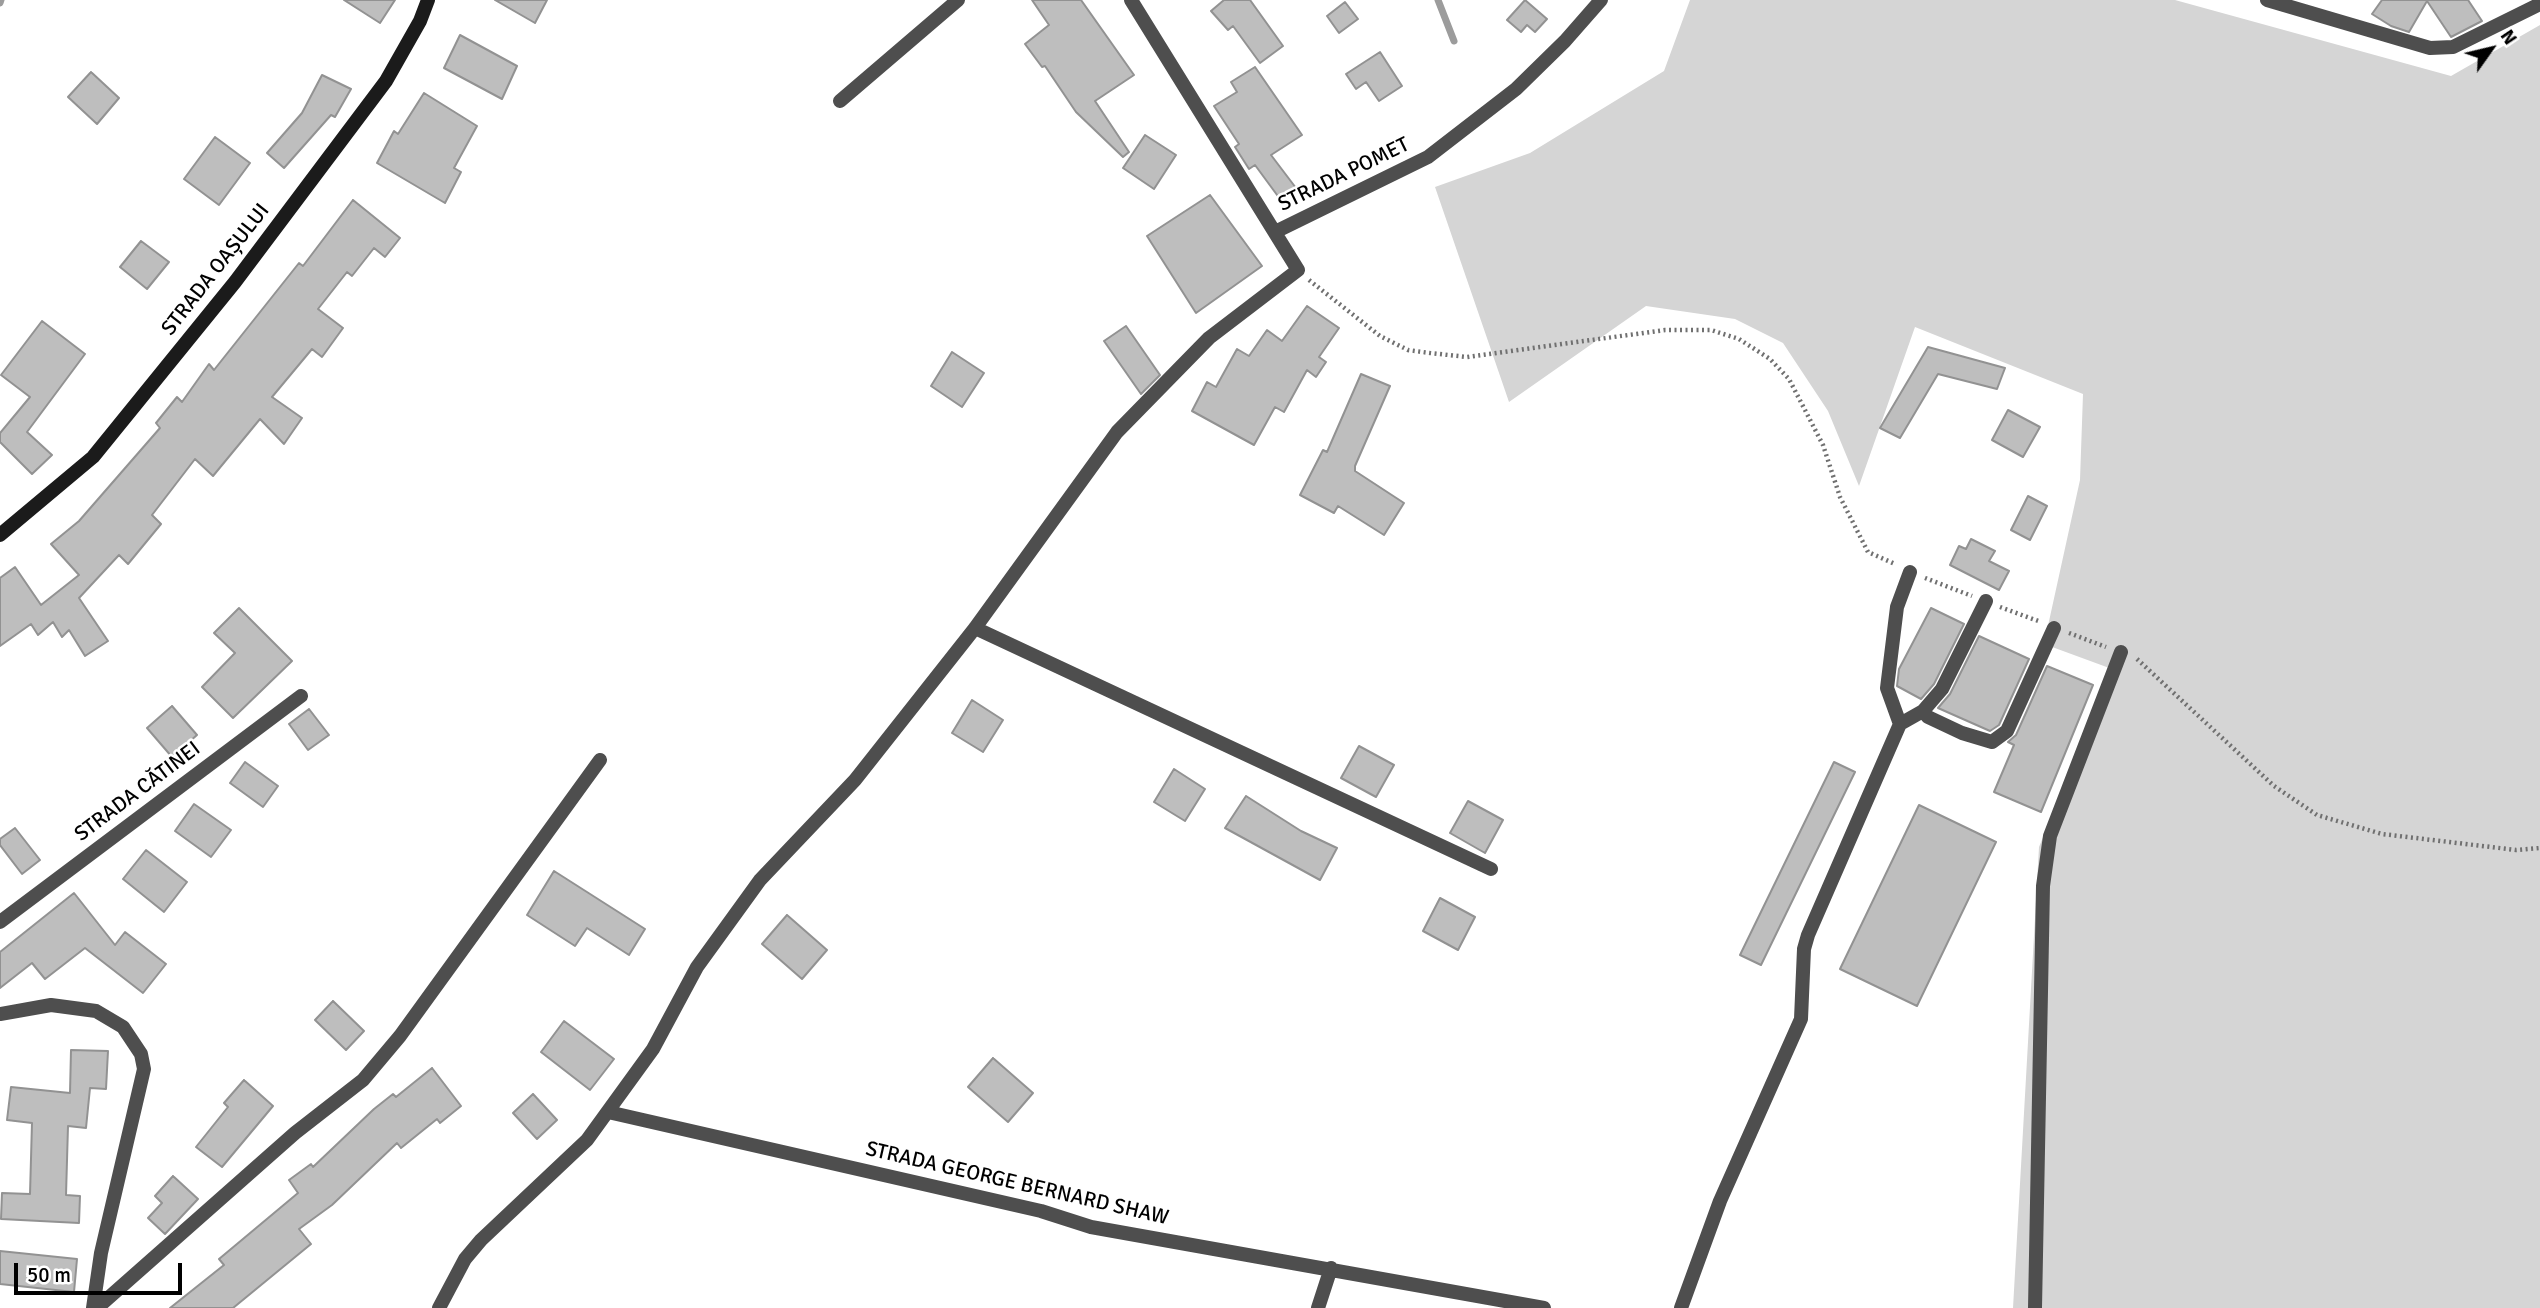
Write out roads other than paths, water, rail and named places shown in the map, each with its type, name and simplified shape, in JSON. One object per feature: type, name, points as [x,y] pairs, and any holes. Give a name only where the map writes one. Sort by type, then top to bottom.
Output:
[{"type":"main road","name":"STRADA OAȘULUI","points":[[0,535],[93,457],[192,337],[386,81],[420,21],[428,0]]},
{"type":"street","points":[[841,101],[958,0]]},
{"type":"street","name":"STRADA POMET","points":[[1131,0],[1275,232],[1428,157],[1516,89],[1601,0]]},
{"type":"street","points":[[2267,0],[2430,48],[2453,47],[2540,4]]},
{"type":"street","points":[[439,1308],[473,1250],[587,1140],[653,1049],[696,967],[760,880],[855,780],[975,628],[1117,432],[1209,338],[1298,270],[1275,232]]},
{"type":"street","points":[[1900,724],[1886,688],[1897,607],[1910,572]]},
{"type":"street","points":[[1681,1308],[1720,1201],[1801,1019],[1804,949],[1808,935],[1900,724],[1923,711],[1942,689],[1986,601]]},
{"type":"street","points":[[975,628],[1491,869]]},
{"type":"street","points":[[1923,711],[1928,718],[1962,733],[1992,742],[2007,731],[2054,628]]},
{"type":"street","points":[[2035,1308],[2043,886],[2050,836],[2121,652]]},
{"type":"street","name":"STRADA CĂTINEI","points":[[0,922],[301,696]]},
{"type":"street","points":[[95,1308],[295,1133],[363,1080],[400,1035],[600,760]]},
{"type":"street","points":[[0,1014],[51,1005],[96,1011],[123,1027],[141,1054],[144,1069],[101,1253],[95,1308]]},
{"type":"street","name":"STRADA GEORGE BERNARD SHAW","points":[[608,1112],[1041,1211],[1091,1227],[1544,1308]]},
{"type":"street","points":[[1318,1308],[1331,1268]]},
{"type":"waterway","points":[[1438,0],[1454,41]]}]
